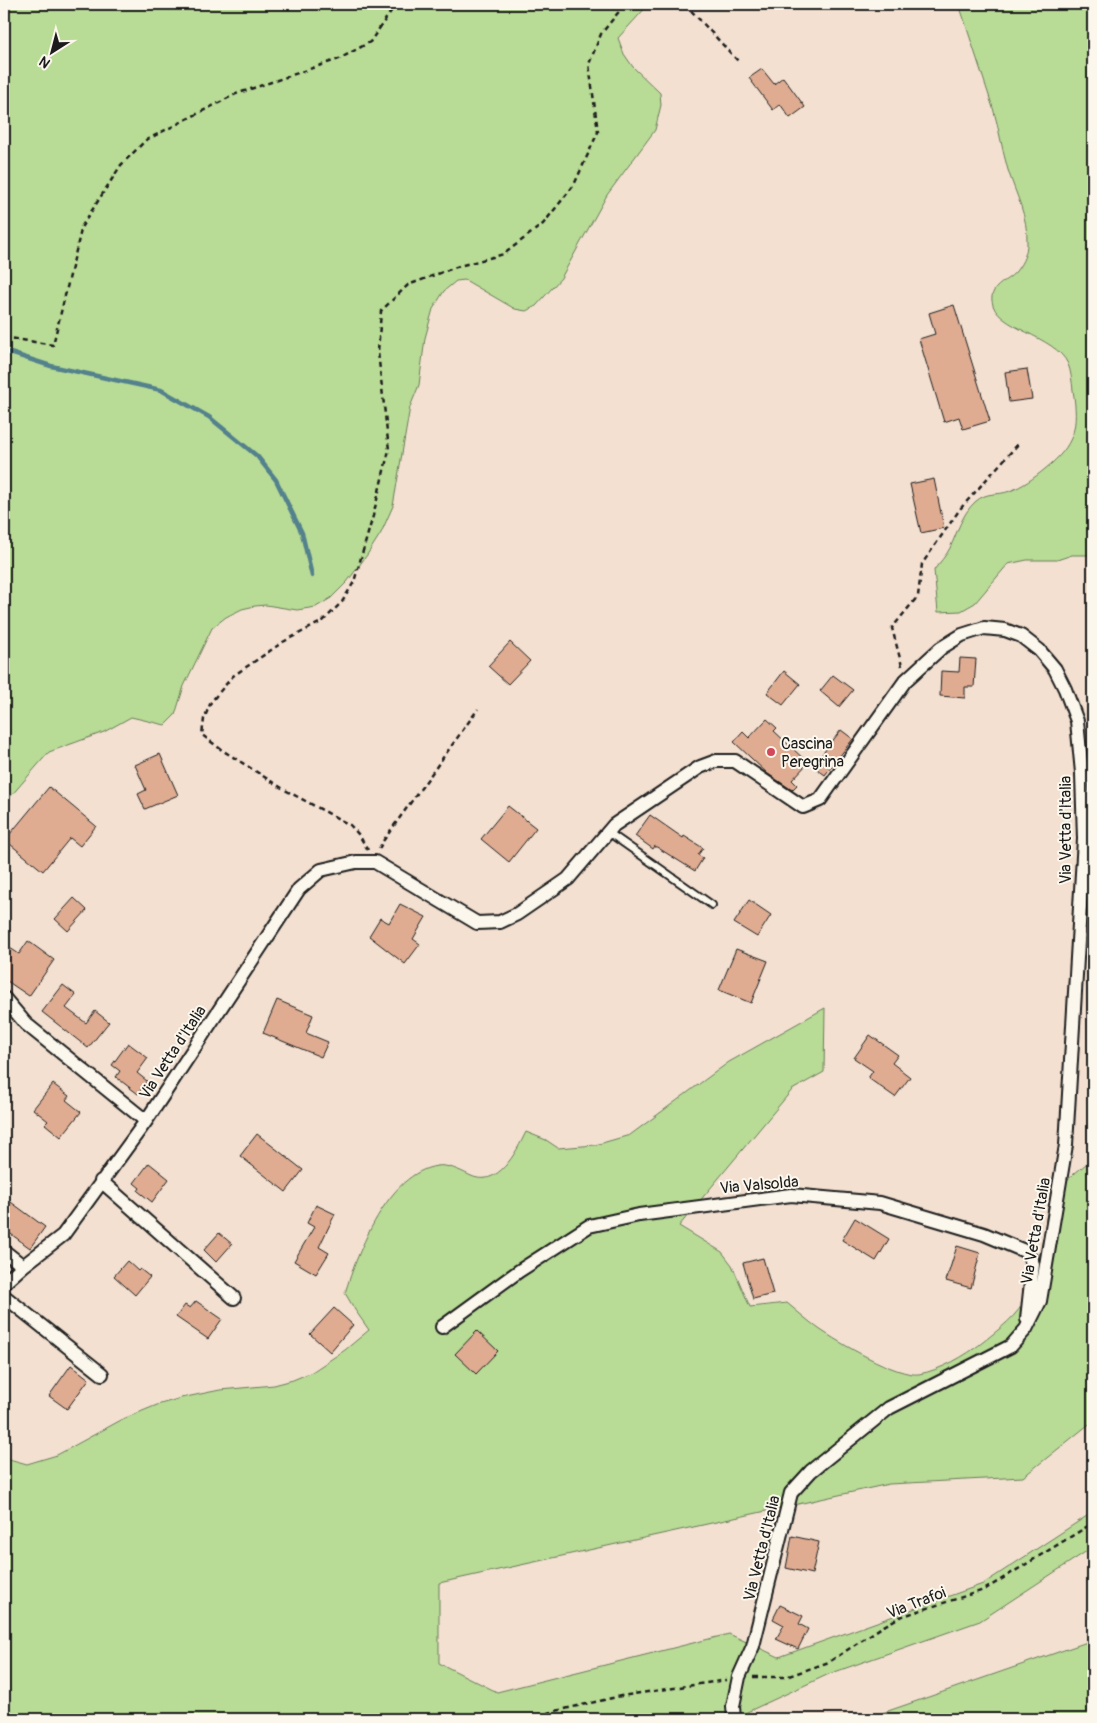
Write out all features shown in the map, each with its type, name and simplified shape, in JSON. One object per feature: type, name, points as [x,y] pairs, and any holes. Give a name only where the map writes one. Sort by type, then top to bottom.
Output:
[{"type":"street","name":"Via Vetta d'Italia","points":[[4,1283],[63,1235],[146,1121],[299,889],[321,870],[356,862],[375,862],[477,923],[500,922],[517,914],[568,879],[614,825],[700,767],[716,761],[735,761],[803,807],[820,800],[905,681],[941,648],[962,635],[984,628],[1005,630],[1021,636],[1040,650],[1055,669],[1066,689],[1077,721],[1082,773],[1084,839],[1066,1145],[1040,1301],[1026,1329],[1010,1346],[889,1408],[811,1471],[791,1493],[753,1646],[739,1677],[733,1706],[734,1719]]},
{"type":"street","points":[[4,998],[26,1024],[146,1121]]},
{"type":"street","points":[[101,1181],[234,1298]]},
{"type":"street","name":"Via Valsolda","points":[[442,1328],[519,1271],[588,1226],[639,1215],[791,1194],[880,1203],[984,1234],[1027,1252],[1033,1264],[1026,1329]]},
{"type":"street","points":[[4,1251],[23,1266]]},
{"type":"street","points":[[4,1296],[102,1374]]},
{"type":"lane","points":[[608,832],[712,905]]},
{"type":"path","points":[[4,337],[53,344],[82,226],[121,165],[146,140],[236,94],[339,59],[370,42],[396,4]]},
{"type":"path","points":[[375,862],[359,835],[350,825],[285,790],[202,735],[204,720],[211,702],[233,676],[284,642],[323,621],[342,602],[354,582],[389,450],[378,352],[381,311],[408,285],[459,266],[504,254],[543,224],[574,185],[598,132],[589,64],[601,34],[625,4]]},
{"type":"path","points":[[685,4],[738,62]]},
{"type":"path","points":[[905,681],[892,628],[918,596],[922,564],[960,509],[1019,443]]},
{"type":"path","points":[[375,862],[383,840],[478,709]]},
{"type":"path","name":"Via Trafoi","points":[[520,1719],[622,1696],[739,1677],[786,1677],[829,1662],[900,1617],[984,1590],[1093,1523]]},
{"type":"green space","points":[[4,4],[649,4],[618,38],[624,54],[633,67],[660,93],[661,105],[655,130],[607,195],[561,278],[536,306],[526,311],[515,309],[465,280],[456,281],[444,291],[433,309],[425,338],[419,385],[410,407],[393,506],[381,533],[347,582],[331,598],[316,607],[297,610],[266,605],[255,606],[242,609],[226,617],[212,628],[184,686],[175,715],[165,725],[131,717],[104,732],[49,752],[4,804]]},
{"type":"green space","points":[[959,4],[1093,4],[1093,555],[1072,555],[1057,560],[1027,560],[1008,564],[975,603],[961,611],[938,612],[934,570],[948,551],[970,507],[984,496],[1010,491],[1037,476],[1063,452],[1069,443],[1075,425],[1075,403],[1068,364],[1061,354],[1051,346],[1003,319],[996,311],[992,301],[992,296],[997,287],[1014,274],[1023,261],[1027,247],[1026,224],[1008,170],[993,108]]},
{"type":"green space","points":[[825,1008],[824,1072],[792,1090],[679,1226],[722,1252],[732,1265],[750,1307],[787,1303],[819,1329],[853,1350],[883,1365],[919,1374],[944,1366],[968,1352],[1002,1327],[1019,1310],[1027,1296],[1035,1273],[1051,1202],[1056,1192],[1071,1176],[1093,1158],[1093,1421],[1023,1477],[889,1484],[439,1583],[439,1663],[497,1692],[729,1634],[779,1657],[983,1584],[1093,1512],[1093,1547],[980,1621],[829,1674],[732,1719],[4,1719],[4,1454],[9,1459],[27,1464],[57,1455],[123,1419],[157,1405],[220,1390],[274,1385],[312,1372],[345,1350],[369,1330],[345,1293],[358,1256],[377,1216],[404,1183],[420,1172],[437,1166],[454,1168],[479,1178],[489,1177],[505,1167],[526,1132],[546,1140],[558,1148],[595,1145],[630,1135],[729,1062]]},
{"type":"green space","points":[[1093,1640],[1093,1719],[865,1719]]},
{"type":"building","points":[[762,69],[774,84],[783,77],[805,107],[790,118],[780,104],[773,110],[749,78]]},
{"type":"building","points":[[954,305],[990,421],[963,429],[959,417],[944,422],[919,339],[935,334],[929,313]]},
{"type":"building","points":[[1027,369],[1032,399],[1009,402],[1005,372]]},
{"type":"building","points":[[934,479],[944,528],[921,533],[910,484]]},
{"type":"building","points":[[510,642],[530,661],[508,684],[488,666]]},
{"type":"building","points":[[960,658],[976,659],[974,687],[965,687],[965,698],[940,696],[941,671],[959,672]]},
{"type":"building","points":[[784,671],[800,684],[783,705],[767,693]]},
{"type":"building","points":[[833,675],[853,690],[839,707],[820,691]]},
{"type":"building","name":"Cascina Peregrina","points":[[767,719],[777,728],[774,731],[808,763],[792,780],[797,785],[792,790],[768,774],[734,742],[743,732],[749,738]]},
{"type":"building","points":[[841,730],[853,739],[825,775],[813,766]]},
{"type":"building","points":[[160,754],[178,795],[145,809],[138,794],[146,790],[135,765]]},
{"type":"building","points":[[49,787],[96,826],[80,846],[70,838],[43,871],[5,840]]},
{"type":"building","points":[[508,806],[536,828],[509,862],[481,839]]},
{"type":"building","points":[[650,815],[683,838],[684,836],[703,848],[698,855],[703,858],[695,871],[655,846],[653,849],[635,836]]},
{"type":"building","points":[[74,898],[87,910],[68,931],[55,919]]},
{"type":"building","points":[[749,900],[771,915],[757,937],[734,923]]},
{"type":"building","points":[[400,904],[426,917],[413,939],[420,944],[405,964],[369,936],[380,918],[389,923]]},
{"type":"building","points":[[28,941],[54,960],[29,996],[4,979],[4,944],[19,954]]},
{"type":"building","points":[[736,949],[768,961],[751,1003],[719,990]]},
{"type":"building","points":[[63,985],[76,995],[66,1008],[86,1023],[95,1011],[109,1022],[88,1048],[42,1012]]},
{"type":"building","points":[[277,1000],[313,1015],[306,1033],[328,1042],[321,1057],[263,1033]]},
{"type":"building","points":[[870,1035],[898,1055],[892,1063],[910,1077],[895,1097],[868,1078],[873,1071],[854,1058]]},
{"type":"building","points":[[128,1043],[148,1058],[137,1073],[147,1081],[138,1094],[116,1077],[120,1071],[112,1065]]},
{"type":"building","points":[[53,1084],[69,1096],[66,1100],[81,1112],[61,1137],[45,1124],[48,1121],[33,1109]]},
{"type":"building","points":[[257,1134],[303,1170],[286,1192],[240,1156]]},
{"type":"building","points":[[149,1163],[169,1179],[152,1202],[138,1191],[140,1188],[134,1183]]},
{"type":"building","points":[[4,1197],[45,1227],[30,1248],[4,1229]]},
{"type":"building","points":[[316,1205],[335,1214],[319,1247],[329,1253],[316,1274],[294,1261],[314,1227],[307,1223]]},
{"type":"building","points":[[855,1218],[889,1239],[876,1261],[842,1240]]},
{"type":"building","points":[[219,1233],[232,1244],[216,1262],[204,1250]]},
{"type":"building","points":[[957,1246],[980,1253],[971,1288],[946,1281]]},
{"type":"building","points":[[763,1258],[773,1294],[753,1299],[743,1263]]},
{"type":"building","points":[[127,1261],[138,1271],[140,1269],[150,1277],[135,1295],[114,1276]]},
{"type":"building","points":[[196,1301],[222,1319],[208,1339],[176,1317],[185,1305],[190,1308]]},
{"type":"building","points":[[334,1308],[353,1325],[330,1352],[310,1334]]},
{"type":"building","points":[[477,1331],[498,1351],[476,1374],[455,1354]]},
{"type":"building","points":[[71,1365],[89,1379],[67,1409],[49,1396]]},
{"type":"building","points":[[792,1536],[819,1542],[812,1574],[786,1568]]},
{"type":"building","points":[[780,1605],[803,1616],[799,1624],[808,1629],[798,1649],[776,1639],[784,1625],[773,1619]]},
{"type":"waterway","points":[[4,351],[51,366],[161,390],[209,417],[257,456],[276,480],[302,533],[312,576]]},
{"type":"place","name":"Cascina Peregrina","points":[[771,752]]}]
